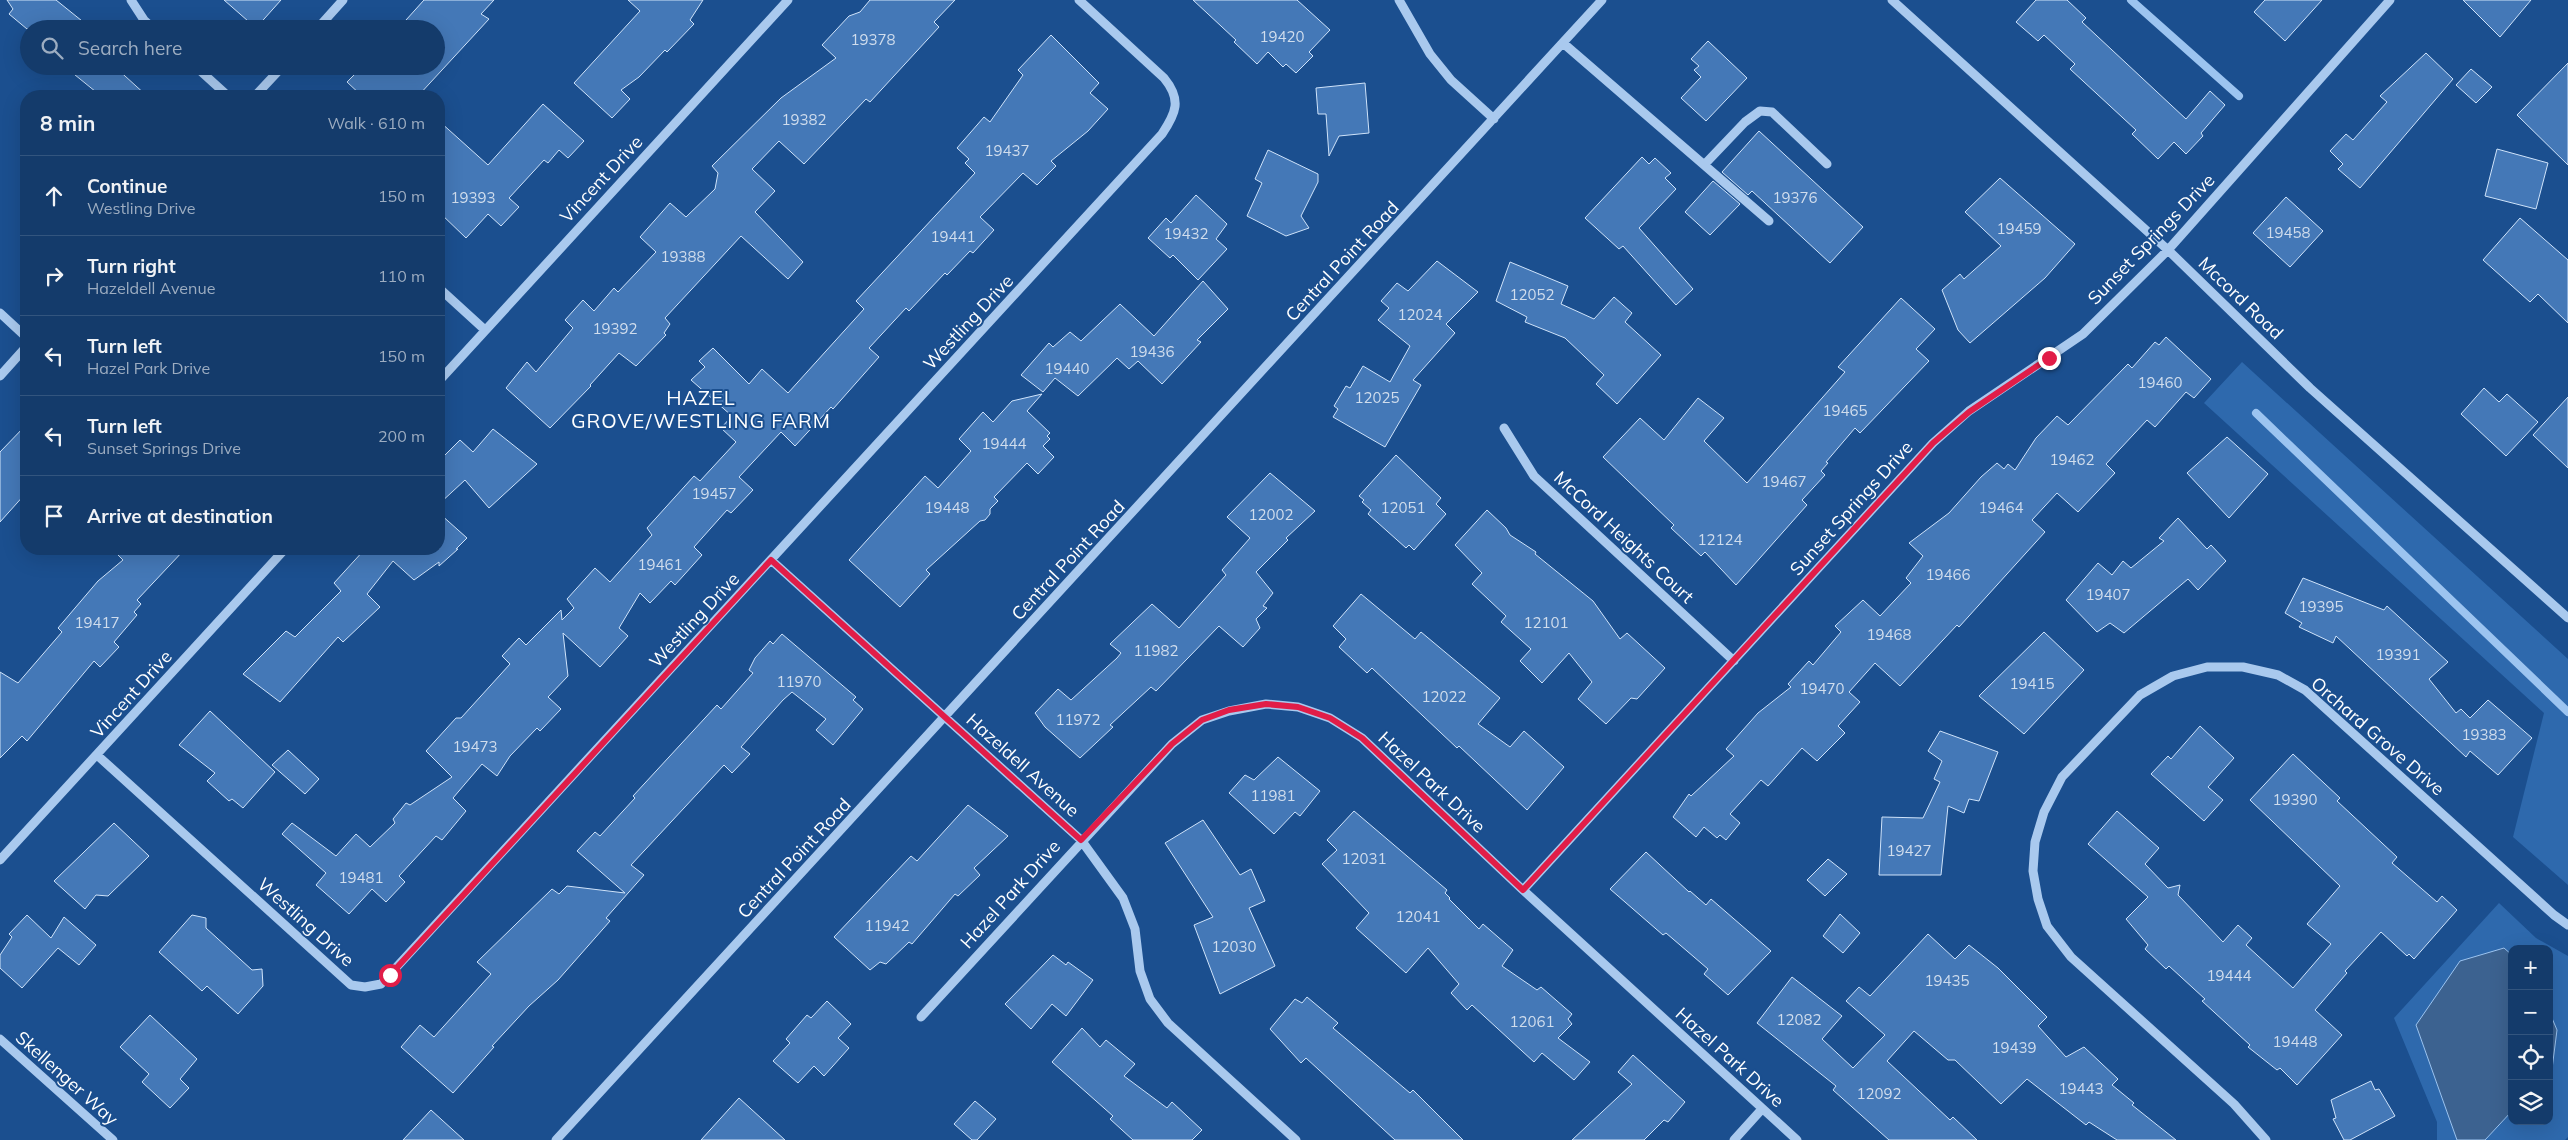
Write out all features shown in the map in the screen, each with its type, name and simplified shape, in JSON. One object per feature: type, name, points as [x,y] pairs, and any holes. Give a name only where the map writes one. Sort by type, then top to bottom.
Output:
[{"type":"street","points":[[131,0],[144,20]]},
{"type":"street","points":[[325,20],[343,0]]},
{"type":"street","name":"Vincent Drive","points":[[445,374],[788,0]]},
{"type":"street","name":"Westling Drive","points":[[97,755],[351,985],[365,988],[380,984],[1162,134],[1172,118],[1176,101],[1174,90],[1164,78],[1079,0]]},
{"type":"street","points":[[1399,0],[1430,54],[1450,80],[1494,119]]},
{"type":"street","name":"Central Point Road","points":[[556,1140],[1602,0]]},
{"type":"street","name":"Mccord Road","points":[[1892,0],[2168,250],[2310,388],[2568,618]]},
{"type":"street","name":"Sunset Springs Drive","points":[[1523,890],[1933,443],[1969,412],[2083,334],[2168,250],[2390,0]]},
{"type":"street","points":[[1562,43],[1769,222]]},
{"type":"street","points":[[205,75],[221,90]]},
{"type":"street","points":[[260,90],[274,75]]},
{"type":"street","points":[[1704,165],[1745,122],[1760,111],[1772,112],[1826,164]]},
{"type":"street","points":[[445,293],[485,330]]},
{"type":"street","points":[[0,313],[20,331]]},
{"type":"street","points":[[0,376],[20,354]]},
{"type":"street","name":"McCord Heights Court","points":[[1504,428],[1534,476],[1734,661]]},
{"type":"street","name":"Vincent Drive","points":[[0,860],[280,555]]},
{"type":"street","name":"Hazeldell Avenue","points":[[771,560],[946,716],[1081,840],[1123,898],[1135,929],[1140,972],[1150,999],[1168,1023],[1296,1140]]},
{"type":"street","name":"Orchard Grove Drive","points":[[2266,1140],[2234,1104],[2071,957],[2047,926],[2038,899],[2034,870],[2035,842],[2044,812],[2062,777],[2140,694],[2173,676],[2206,667],[2243,667],[2278,675],[2305,690],[2554,915],[2568,925]]},
{"type":"street","name":"Hazel Park Drive","points":[[921,1017],[1081,840],[1172,744],[1202,720],[1229,710],[1266,704],[1298,707],[1330,718],[1362,738],[1523,890],[1797,1140]]},
{"type":"street","name":"Skellenger Way","points":[[0,1039],[113,1140]]},
{"type":"street","points":[[1734,1140],[1762,1108]]},
{"type":"shaded area","points":[[2242,362],[2568,659],[2568,885],[2513,837],[2544,713],[2204,403]]},
{"type":"shaded area","points":[[2499,903],[2536,938],[2548,945],[2508,945],[2508,952],[2504,948],[2416,1025],[2457,1140],[2437,1140],[2437,1122],[2394,1018]]},
{"type":"shaded area","points":[[2504,948],[2508,952],[2508,1115],[2485,1140],[2457,1140],[2416,1025],[2460,961]]},
{"type":"shaded area","points":[[2553,948],[2568,956],[2568,1137],[2565,1140],[2485,1140],[2508,1115],[2508,1125],[2553,1125],[2553,1061],[2557,1030],[2553,1020]]},
{"type":"shaded area","points":[[2553,1020],[2557,1030],[2553,1061]]},
{"type":"building","points":[[7,0],[56,0],[81,20],[20,20],[20,23],[9,14],[13,9]]},
{"type":"building","points":[[224,0],[281,0],[263,20],[247,20]]},
{"type":"building","points":[[424,0],[494,0],[481,14],[489,19],[445,67],[445,20],[406,20]]},
{"type":"building","points":[[628,0],[703,0],[690,20],[694,24],[667,52],[665,50],[639,77],[621,90],[630,99],[612,118],[574,83],[640,11]]},
{"type":"building","points":[[870,0],[955,0],[934,22],[939,27],[870,102],[866,99],[804,164],[779,141],[752,169],[775,191],[755,212],[803,262],[788,279],[741,236],[665,318],[670,324],[664,333],[666,335],[636,366],[619,353],[591,386],[550,428],[506,388],[527,362],[536,372],[573,328],[565,320],[583,300],[594,311],[614,288],[618,292],[656,252],[640,237],[670,203],[686,217],[715,189],[718,173],[712,166],[781,98],[836,58],[822,45],[849,16],[860,12]]},
{"type":"building","points":[[1193,0],[1297,0],[1330,30],[1309,52],[1313,56],[1296,73],[1286,64],[1283,67],[1268,52],[1257,64],[1234,42],[1236,40]]},
{"type":"building","points":[[2036,0],[2067,0],[2086,18],[2082,22],[2186,119],[2210,91],[2225,105],[2201,133],[2203,136],[2186,154],[2174,142],[2158,159],[2132,134],[2136,130],[2070,69],[2075,64],[2044,35],[2038,41],[2016,22]]},
{"type":"building","points":[[2265,0],[2322,0],[2285,41],[2254,12]]},
{"type":"building","points":[[2463,0],[2531,0],[2500,37]]},
{"type":"building","points":[[1051,35],[1099,83],[1090,93],[1108,109],[1088,131],[1051,161],[1056,166],[1037,185],[1023,173],[980,217],[994,230],[973,253],[970,251],[947,275],[945,273],[909,311],[906,308],[869,348],[879,357],[833,409],[831,407],[795,446],[781,432],[739,477],[753,490],[731,513],[727,510],[694,547],[702,555],[675,585],[671,581],[650,603],[640,593],[619,628],[628,636],[600,667],[563,633],[568,676],[548,697],[561,709],[540,731],[537,728],[510,756],[497,776],[482,764],[453,798],[466,811],[442,840],[436,836],[399,876],[405,882],[386,902],[372,889],[349,914],[316,885],[326,873],[282,834],[292,823],[336,856],[356,834],[370,847],[395,823],[393,819],[406,803],[410,805],[452,777],[426,751],[456,718],[461,718],[510,664],[502,656],[519,638],[526,645],[561,610],[562,620],[574,608],[567,599],[595,568],[610,582],[652,535],[647,528],[694,476],[700,481],[736,442],[721,428],[732,416],[691,380],[705,367],[699,361],[713,348],[749,384],[762,369],[788,393],[864,309],[856,301],[975,173],[965,163],[969,159],[957,148],[984,117],[990,122],[1023,75],[1018,70]]},
{"type":"building","points":[[1708,41],[1747,78],[1706,121],[1681,98],[1701,77],[1694,70],[1699,66],[1691,59]]},
{"type":"building","points":[[2426,53],[2453,79],[2360,188],[2338,169],[2343,164],[2330,151],[2346,134],[2353,140],[2387,102],[2380,96]]},
{"type":"building","points":[[2568,63],[2568,165],[2517,115]]},
{"type":"building","points":[[2471,69],[2492,87],[2476,103],[2456,85]]},
{"type":"building","points":[[75,75],[124,75],[140,90],[94,90]]},
{"type":"building","points":[[354,75],[437,75],[424,90],[356,90],[347,82]]},
{"type":"building","points":[[1365,83],[1369,133],[1339,136],[1329,156],[1326,114],[1318,114],[1316,88]]},
{"type":"building","points":[[543,104],[584,141],[568,158],[559,150],[548,163],[544,160],[509,198],[519,207],[501,226],[488,214],[466,238],[445,218],[445,126],[488,165]]},
{"type":"building","points":[[1759,131],[1863,227],[1830,263],[1752,191],[1748,195],[1722,172]]},
{"type":"building","points":[[2497,149],[2548,163],[2536,209],[2485,196]]},
{"type":"building","points":[[1268,150],[1318,174],[1318,182],[1301,216],[1309,228],[1286,236],[1247,216],[1262,183],[1255,179]]},
{"type":"building","points":[[1642,157],[1649,164],[1655,158],[1671,173],[1665,178],[1676,189],[1639,228],[1693,289],[1676,305],[1623,246],[1619,249],[1585,218]]},
{"type":"building","points":[[2000,178],[2075,244],[2045,278],[1970,343],[1958,330],[1942,290],[1960,274],[1964,279],[2001,246],[1965,212]]},
{"type":"building","points":[[1713,181],[1740,204],[1710,235],[1685,212]]},
{"type":"building","points":[[1196,195],[1227,224],[1216,239],[1227,249],[1198,280],[1173,255],[1170,258],[1148,238],[1166,218],[1171,223]]},
{"type":"building","points":[[2286,197],[2323,231],[2290,267],[2253,233]]},
{"type":"building","points":[[2520,218],[2568,260],[2568,323],[2538,294],[2530,302],[2483,260]]},
{"type":"building","points":[[1437,261],[1478,292],[1446,324],[1455,333],[1413,380],[1421,385],[1385,447],[1333,417],[1338,409],[1334,406],[1346,386],[1350,388],[1363,366],[1390,382],[1410,346],[1378,320],[1389,308],[1381,301],[1397,283],[1408,291]]},
{"type":"building","points":[[1510,262],[1568,286],[1561,304],[1594,319],[1614,297],[1632,313],[1625,322],[1661,355],[1617,404],[1596,384],[1604,375],[1565,338],[1525,322],[1527,317],[1496,301]]},
{"type":"building","points":[[1203,281],[1228,309],[1197,340],[1201,342],[1162,384],[1138,361],[1129,369],[1117,358],[1078,396],[1055,378],[1043,392],[1021,375],[1049,343],[1053,347],[1070,332],[1081,341],[1120,304],[1154,336]]},
{"type":"building","points":[[1901,298],[1935,329],[1916,349],[1929,361],[1860,433],[1855,428],[1826,462],[1828,463],[1821,471],[1825,475],[1802,500],[1807,505],[1736,585],[1705,552],[1701,556],[1671,528],[1674,525],[1603,457],[1640,418],[1664,440],[1698,398],[1724,418],[1704,441],[1747,483],[1845,372],[1838,367]]},
{"type":"building","points":[[2166,337],[2211,379],[2194,398],[2186,392],[2155,427],[2147,420],[2106,464],[2115,473],[2078,512],[2057,493],[2032,520],[2045,532],[1959,627],[1957,625],[1900,686],[1875,663],[1849,692],[1860,702],[1838,726],[1845,733],[1817,761],[1802,748],[1768,786],[1761,780],[1730,814],[1740,823],[1726,840],[1720,835],[1717,838],[1704,827],[1696,837],[1673,817],[1689,794],[1691,796],[1734,756],[1726,749],[1758,713],[1791,687],[1788,684],[1809,661],[1813,665],[1841,632],[1835,626],[1863,600],[1880,616],[1911,583],[1906,578],[1923,556],[1909,543],[1949,513],[1981,477],[1997,463],[2004,469],[2008,464],[2015,470],[2036,438],[2057,416],[2068,425],[2128,364],[2132,368],[2155,342],[2159,345]]},
{"type":"building","points":[[2484,388],[2499,402],[2507,394],[2538,422],[2506,456],[2461,414]]},
{"type":"building","points":[[1042,394],[1027,411],[1050,433],[1047,436],[1050,439],[1043,446],[1054,457],[1038,474],[1027,463],[994,497],[998,501],[990,509],[990,514],[985,520],[980,521],[926,570],[930,574],[900,607],[849,560],[925,476],[938,488],[971,451],[959,439],[983,412],[993,422],[1012,401]]},
{"type":"building","points":[[2568,397],[2568,468],[2533,435]]},
{"type":"building","points":[[493,429],[537,464],[489,508],[465,480],[445,498],[445,455],[460,440],[473,452]]},
{"type":"building","points":[[20,431],[20,500],[0,522],[0,452]]},
{"type":"building","points":[[2227,437],[2268,474],[2229,518],[2187,473]]},
{"type":"building","points":[[1396,455],[1441,498],[1436,504],[1446,514],[1414,550],[1409,545],[1406,548],[1368,514],[1371,510],[1362,502],[1364,500],[1359,496]]},
{"type":"building","points":[[1270,473],[1315,511],[1286,538],[1288,540],[1256,572],[1273,593],[1263,606],[1267,608],[1256,619],[1260,628],[1243,647],[1219,626],[1156,691],[1151,687],[1110,725],[1113,727],[1080,758],[1045,727],[1035,713],[1058,689],[1071,700],[1117,658],[1121,653],[1110,644],[1152,604],[1179,628],[1226,575],[1222,570],[1250,538],[1227,517]]},
{"type":"building","points":[[1487,510],[1506,528],[1510,535],[1536,552],[1535,554],[1593,601],[1620,639],[1627,633],[1665,668],[1637,699],[1631,698],[1606,724],[1578,699],[1592,682],[1569,653],[1542,683],[1520,661],[1531,649],[1501,622],[1506,616],[1472,584],[1482,573],[1455,545]]},
{"type":"building","points":[[445,518],[467,538],[439,566],[439,562],[414,580],[393,561],[367,594],[380,607],[343,642],[338,637],[280,702],[243,674],[286,631],[295,637],[341,591],[334,583],[360,555],[445,555]]},
{"type":"building","points":[[2178,518],[2207,549],[2211,545],[2226,561],[2198,590],[2188,579],[2124,633],[2110,623],[2097,632],[2066,600],[2098,563],[2112,575],[2123,561],[2131,568],[2164,541],[2159,538]]},
{"type":"building","points":[[118,555],[179,555],[137,600],[141,604],[134,612],[137,615],[114,642],[119,647],[100,667],[94,661],[27,741],[22,736],[0,758],[0,672],[18,683],[62,632],[58,628],[98,581],[123,560]]},
{"type":"building","points":[[2303,578],[2384,610],[2387,606],[2448,662],[2429,679],[2456,713],[2461,709],[2470,718],[2488,700],[2532,738],[2498,775],[2470,751],[2466,757],[2336,636],[2333,643],[2299,627],[2302,623],[2285,613]]},
{"type":"building","points":[[1361,594],[1415,639],[1421,632],[1500,698],[1478,724],[1510,747],[1524,731],[1564,767],[1527,810],[1459,746],[1457,748],[1372,668],[1367,673],[1339,647],[1346,639],[1333,626]]},
{"type":"building","points":[[2044,632],[2084,670],[2024,734],[1979,696]]},
{"type":"building","points":[[782,634],[856,697],[853,700],[863,709],[833,745],[816,730],[826,719],[792,692],[783,700],[741,747],[750,754],[732,773],[724,765],[631,865],[644,875],[606,918],[610,921],[558,980],[529,1006],[492,1046],[494,1047],[453,1093],[401,1047],[420,1025],[434,1037],[491,974],[477,962],[552,889],[559,894],[567,886],[625,893],[577,851],[595,832],[600,836],[635,798],[633,796],[717,705],[721,709],[753,673],[749,670],[755,658],[770,641],[773,644]]},
{"type":"building","points":[[210,711],[275,772],[243,808],[232,799],[229,801],[207,781],[215,773],[179,745]]},
{"type":"building","points":[[2200,726],[2234,758],[2208,787],[2223,800],[2204,821],[2151,774],[2168,756],[2171,759]]},
{"type":"building","points":[[1940,731],[1998,752],[1979,801],[1969,799],[1964,813],[1948,806],[1941,875],[1879,875],[1882,817],[1923,818],[1940,782],[1934,779],[1942,761],[1928,751]]},
{"type":"building","points":[[288,750],[319,779],[305,794],[272,765]]},
{"type":"building","points":[[2293,754],[2340,798],[2337,801],[2397,857],[2392,863],[2437,902],[2442,896],[2457,910],[2414,959],[2409,954],[2407,956],[2381,932],[2345,971],[2347,973],[2315,1010],[2342,1035],[2297,1085],[2280,1068],[2277,1070],[2248,1047],[2250,1045],[2202,1001],[2205,999],[2169,966],[2166,969],[2145,949],[2148,945],[2126,919],[2148,897],[2088,844],[2117,811],[2159,848],[2145,864],[2168,888],[2180,885],[2178,895],[2223,942],[2238,925],[2252,938],[2246,945],[2293,988],[2331,944],[2307,924],[2340,886],[2250,800]]},
{"type":"building","points":[[1278,757],[1320,791],[1300,816],[1295,812],[1274,834],[1229,793],[1245,775],[1254,780]]},
{"type":"building","points":[[968,805],[1008,836],[974,868],[980,875],[958,896],[955,894],[912,944],[909,942],[886,964],[880,962],[870,970],[834,937],[911,856],[917,861]]},
{"type":"building","points":[[1354,811],[1447,890],[1445,893],[1449,899],[1479,929],[1483,924],[1513,950],[1502,966],[1537,990],[1541,987],[1572,1014],[1568,1019],[1572,1024],[1558,1038],[1590,1062],[1574,1080],[1542,1053],[1534,1062],[1472,1005],[1467,1010],[1451,993],[1459,984],[1428,948],[1406,973],[1356,928],[1369,913],[1322,864],[1337,850],[1327,840]]},
{"type":"building","points":[[1203,820],[1240,875],[1251,869],[1265,901],[1249,908],[1275,966],[1220,994],[1194,925],[1213,917],[1165,843]]},
{"type":"building","points":[[114,823],[149,856],[108,896],[96,895],[85,909],[54,881]]},
{"type":"building","points":[[1646,852],[1689,892],[1706,905],[1711,899],[1771,951],[1728,995],[1704,974],[1708,969],[1666,933],[1663,935],[1610,889]]},
{"type":"building","points":[[1828,859],[1847,874],[1825,896],[1807,880]]},
{"type":"building","points":[[1840,914],[1860,933],[1843,953],[1823,936]]},
{"type":"building","points":[[27,915],[51,938],[64,917],[96,945],[79,965],[58,948],[22,988],[0,968],[0,955],[12,937],[9,934]]},
{"type":"building","points":[[192,915],[206,918],[206,928],[252,970],[262,969],[263,986],[238,1014],[207,986],[202,991],[159,952]]},
{"type":"building","points":[[1928,934],[1955,959],[1969,945],[1998,968],[2047,1017],[2038,1026],[2066,1057],[2084,1047],[2118,1079],[2112,1085],[2134,1103],[2132,1105],[2176,1140],[2117,1140],[2089,1122],[2086,1125],[2027,1079],[2001,1104],[1955,1060],[1948,1060],[1914,1031],[1887,1061],[1950,1120],[1953,1117],[1977,1140],[1889,1140],[1833,1090],[1836,1086],[1757,1023],[1792,977],[1842,1016],[1822,1039],[1853,1068],[1885,1035],[1846,1001],[1859,987],[1870,996]]},
{"type":"building","points":[[1053,955],[1066,965],[1068,962],[1093,980],[1066,1016],[1052,1004],[1031,1029],[1005,1004]]},
{"type":"building","points":[[1307,997],[1338,1023],[1333,1028],[1410,1093],[1413,1090],[1463,1140],[1395,1140],[1306,1058],[1301,1063],[1270,1029],[1295,999],[1302,1003]]},
{"type":"building","points":[[827,1001],[851,1024],[838,1038],[849,1048],[824,1076],[814,1066],[798,1083],[773,1061],[790,1043],[786,1039],[807,1015],[811,1018]]},
{"type":"building","points":[[150,1015],[197,1059],[180,1079],[189,1088],[170,1108],[142,1082],[149,1074],[120,1047]]},
{"type":"building","points":[[1082,1028],[1100,1047],[1106,1040],[1135,1064],[1124,1076],[1167,1108],[1172,1102],[1202,1130],[1192,1140],[1133,1140],[1110,1119],[1113,1116],[1052,1062]]},
{"type":"building","points":[[1633,1055],[1685,1102],[1668,1122],[1664,1120],[1644,1140],[1572,1140],[1632,1084],[1618,1072]]},
{"type":"building","points":[[2371,1081],[2375,1090],[2379,1089],[2395,1116],[2350,1140],[2344,1140],[2333,1119],[2336,1118],[2331,1100]]},
{"type":"building","points":[[739,1098],[785,1140],[701,1140]]},
{"type":"building","points":[[975,1101],[996,1119],[977,1140],[972,1140],[954,1124]]},
{"type":"building","points":[[431,1110],[464,1140],[403,1140]]},
{"type":"waterway","points":[[2131,0],[2239,96]]},
{"type":"waterway","points":[[2256,413],[2568,712]]},
{"type":"district","name":"HAZEL GROVE/WESTLING FARM","points":[[701,408]]},
{"type":"route","points":[[390,975],[771,560],[946,716],[1081,840],[1172,744],[1202,720],[1229,710],[1266,704],[1298,707],[1330,718],[1362,738],[1523,890],[1933,443],[1969,412],[2049,358]]}]
